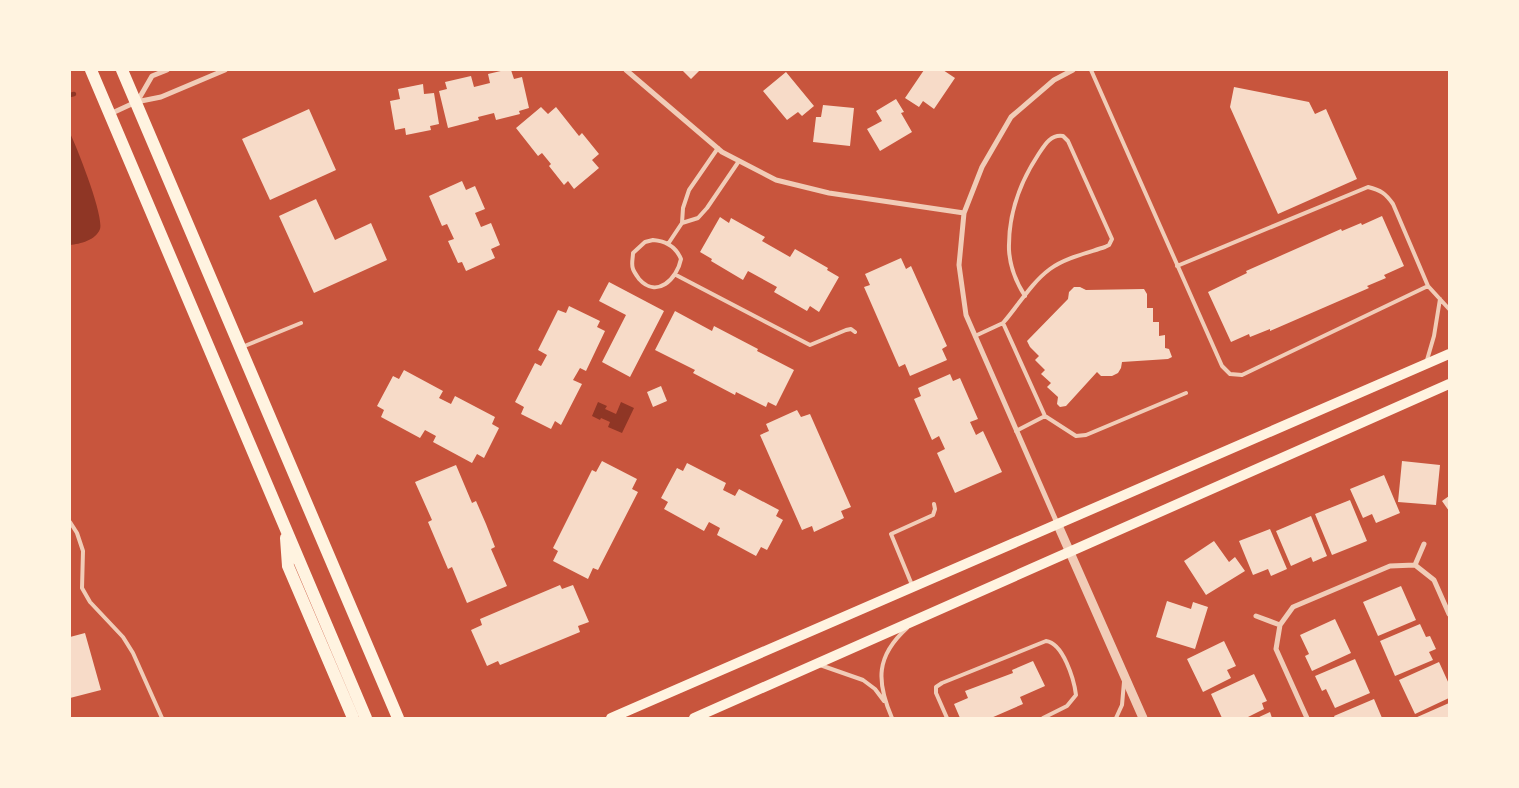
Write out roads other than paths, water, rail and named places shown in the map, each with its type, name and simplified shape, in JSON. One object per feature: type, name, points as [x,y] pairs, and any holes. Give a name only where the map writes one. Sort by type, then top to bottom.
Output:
[{"type":"main road","points":[[91,70],[366,718]]},
{"type":"main road","points":[[122,70],[398,718]]},
{"type":"main road","points":[[611,718],[1449,354]]},
{"type":"main road","points":[[694,718],[1449,384]]},
{"type":"main road","points":[[286,528],[288,566],[353,718]]},
{"type":"street","points":[[136,102],[152,76],[167,70]]},
{"type":"street","points":[[110,114],[136,102],[161,97],[225,70]]},
{"type":"street","points":[[626,70],[718,148],[776,180],[829,193],[964,213]]},
{"type":"street","points":[[1073,70],[1054,80],[1011,118],[982,167],[964,213],[959,265],[966,315],[1143,718]]},
{"type":"street","points":[[1415,565],[1424,544]]},
{"type":"street","points":[[1307,718],[1276,648],[1280,625],[1293,607],[1390,566],[1415,565],[1434,580],[1449,614]]},
{"type":"street","points":[[1256,616],[1280,625]]},
{"type":"lane","points":[[1092,70],[1222,366],[1230,374],[1242,375],[1428,286]]},
{"type":"lane","points":[[975,336],[1003,323],[1026,296],[1040,278],[1051,268],[1072,258],[1105,247],[1109,245],[1112,239],[1068,142],[1063,136],[1052,138],[1046,143],[1028,170],[1018,191],[1011,220],[1009,250],[1014,277],[1026,296]]},
{"type":"lane","points":[[668,244],[682,223],[683,208],[689,190],[718,148]]},
{"type":"lane","points":[[682,223],[698,218],[739,161]]},
{"type":"lane","points":[[1178,266],[1368,187],[1378,189],[1386,194],[1394,204],[1428,286],[1449,309]]},
{"type":"lane","points":[[653,240],[668,244],[676,250],[681,259],[676,275],[665,284],[657,286],[647,285],[641,281],[633,269],[633,253],[645,242],[653,240]]},
{"type":"lane","points":[[676,275],[810,345],[846,330],[851,329],[855,332]]},
{"type":"lane","points":[[1426,364],[1434,336],[1440,299]]},
{"type":"lane","points":[[240,347],[301,323]]},
{"type":"lane","points":[[1003,323],[1046,416],[1076,436],[1086,435],[1186,393]]},
{"type":"lane","points":[[1016,431],[1046,416]]},
{"type":"lane","points":[[913,587],[891,534],[933,515],[934,504]]},
{"type":"lane","points":[[70,522],[77,533],[83,551],[82,588],[90,602],[123,637],[133,654],[162,718]]},
{"type":"lane","points":[[892,718],[886,704],[880,674],[884,658],[894,640],[914,622]]},
{"type":"lane","points":[[947,718],[936,693],[936,687],[942,682],[1046,641],[1053,643],[1060,650],[1075,686],[1076,694],[1067,706],[1043,718]]},
{"type":"lane","points":[[813,666],[821,665],[863,680],[875,689],[886,704]]},
{"type":"lane","points":[[1116,718],[1122,705],[1124,675]]},
{"type":"waterway","points":[[70,95],[74,94]]}]
